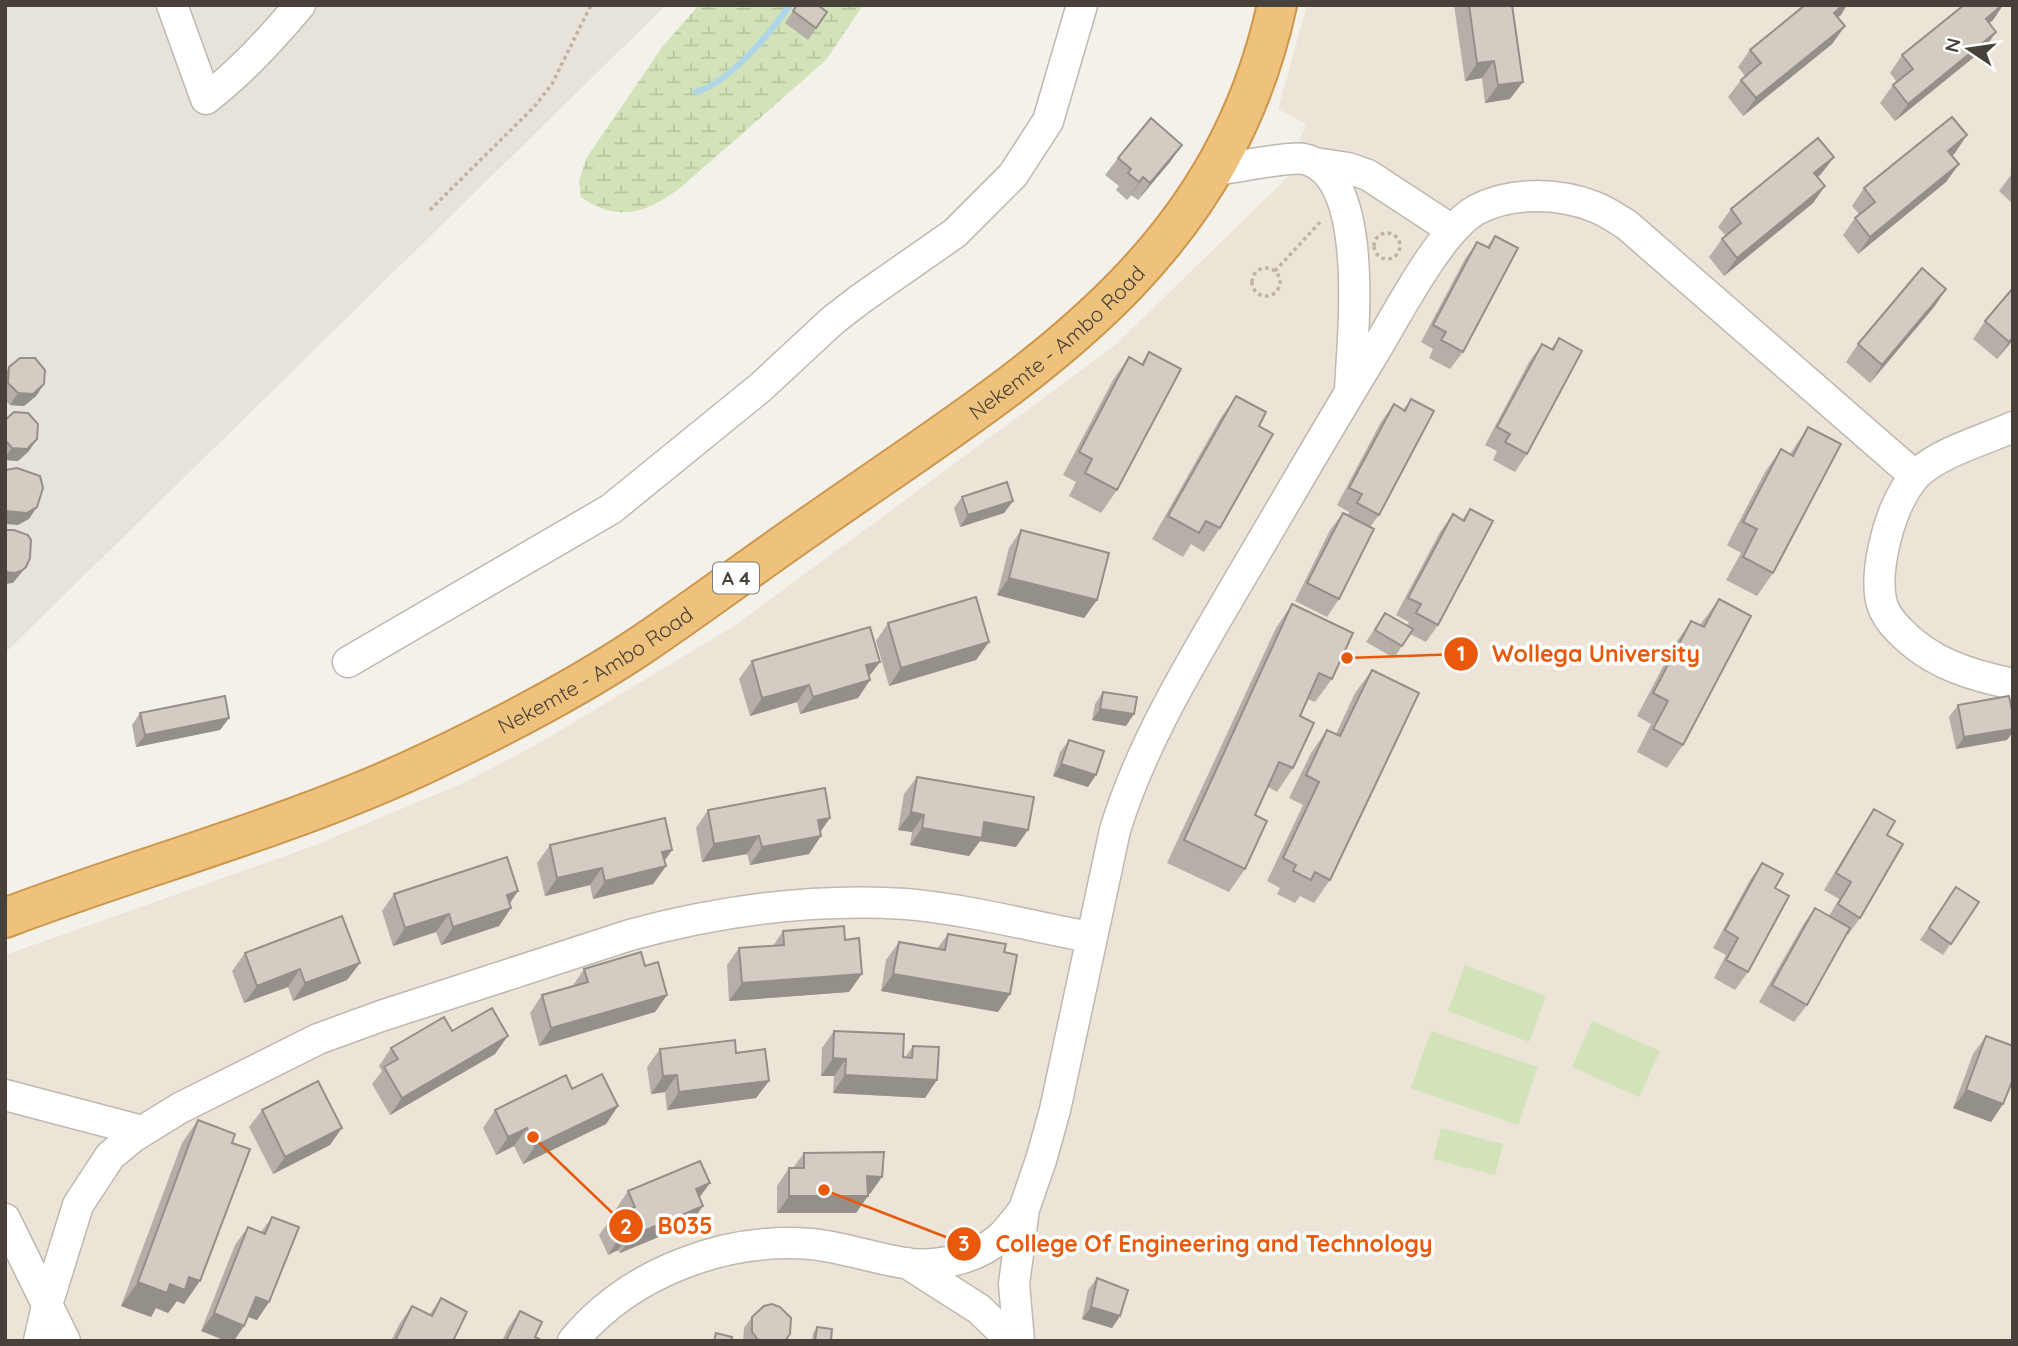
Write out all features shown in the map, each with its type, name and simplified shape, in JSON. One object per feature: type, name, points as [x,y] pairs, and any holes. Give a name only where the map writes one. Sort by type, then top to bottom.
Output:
[{"type":"highway","name":"Nekemte - Ambo Road","points":[[5,918],[274,825],[389,780],[531,710],[636,649],[975,411],[1102,310],[1149,262],[1199,197],[1236,128],[1254,86],[1277,5]]},
{"type":"street","points":[[172,5],[206,99],[235,77],[300,5]]},
{"type":"street","points":[[348,662],[611,509],[761,387],[832,321],[955,233],[1013,175],[1048,121],[1082,5]]},
{"type":"street","points":[[1214,170],[1301,158],[1348,168],[1367,175],[1452,230]]},
{"type":"street","points":[[1315,163],[1333,178],[1342,199],[1353,253],[1350,391]]},
{"type":"street","points":[[1019,1341],[1014,1284],[1024,1209],[1051,1123],[1090,937],[1115,830],[1128,792],[1193,658],[1350,391],[1434,254],[1452,230],[1478,209],[1516,197],[1556,198],[1598,208],[1627,225],[1915,476]]},
{"type":"street","points":[[2013,427],[1940,458],[1915,476],[1895,510],[1886,533],[1880,573],[1882,607],[1912,643],[1958,669],[2013,684]]},
{"type":"street","points":[[39,1341],[72,1223],[87,1188],[110,1156],[142,1131],[180,1108],[282,1056],[344,1029],[599,944],[667,925],[779,908],[880,903],[939,909],[1090,937]]},
{"type":"street","points":[[5,1095],[142,1131]]},
{"type":"street","points":[[573,1341],[606,1307],[641,1283],[685,1264],[735,1249],[758,1244],[809,1244],[907,1263],[933,1264],[975,1253],[1002,1237],[1024,1209]]},
{"type":"street","points":[[5,1219],[65,1341]]},
{"type":"street","points":[[907,1263],[979,1308],[1012,1341]]},
{"type":"path","points":[[430,209],[534,107],[552,84],[591,5]]},
{"type":"path","points":[[1275,271],[1342,199]]},
{"type":"path","points":[[1390,233],[1399,240],[1396,257],[1385,260],[1376,253],[1374,247],[1378,236],[1390,233]]},
{"type":"path","points":[[1268,268],[1275,271],[1281,281],[1276,293],[1270,296],[1258,295],[1252,284],[1256,272],[1268,268]]},
{"type":"shaded area","points":[[5,5],[666,5],[5,653]]},
{"type":"shaded area","points":[[1307,5],[2013,5],[2013,1341],[5,1341],[5,955],[313,846],[463,783],[538,744],[737,624],[1114,346],[1288,177],[1301,158],[1297,148],[1306,124],[1278,109]]},
{"type":"green space","points":[[699,5],[863,5],[826,60],[679,189],[655,204],[631,212],[607,210],[594,205],[581,197],[579,180],[587,157],[663,46]]},
{"type":"green space","points":[[1465,965],[1546,996],[1529,1042],[1448,1011]]},
{"type":"green space","points":[[1592,1021],[1660,1051],[1639,1097],[1572,1067]]},
{"type":"green space","points":[[1431,1031],[1538,1067],[1518,1125],[1411,1088]]},
{"type":"green space","points":[[1441,1128],[1503,1144],[1495,1175],[1433,1159]]},
{"type":"building","points":[[797,5],[820,5],[827,12],[816,28],[793,11]]},
{"type":"building","points":[[1469,5],[1512,5],[1523,82],[1498,85],[1494,61],[1477,63]]},
{"type":"building","points":[[1805,5],[1843,5],[1834,13],[1845,26],[1756,98],[1741,80],[1761,63],[1750,50]]},
{"type":"building","points":[[1964,5],[2002,5],[1986,19],[1996,32],[1908,104],[1893,85],[1913,69],[1902,55]]},
{"type":"building","points":[[1952,117],[1967,135],[1948,151],[1959,164],[1870,237],[1855,218],[1875,202],[1864,188]]},
{"type":"building","points":[[1151,118],[1182,145],[1150,183],[1143,177],[1139,182],[1128,173],[1131,169],[1118,158]]},
{"type":"building","points":[[1818,138],[1834,157],[1814,173],[1825,186],[1737,258],[1722,239],[1741,223],[1731,209]]},
{"type":"building","points":[[1495,236],[1518,248],[1463,352],[1441,340],[1446,332],[1433,325],[1477,242],[1489,248]]},
{"type":"building","points":[[1922,268],[1946,289],[1882,365],[1858,344]]},
{"type":"building","points":[[2013,288],[2013,337],[2009,342],[1985,321]]},
{"type":"building","points":[[1559,338],[1582,351],[1527,454],[1505,442],[1510,434],[1497,427],[1542,344],[1553,350]]},
{"type":"building","points":[[1149,352],[1181,369],[1117,490],[1085,473],[1092,459],[1079,452],[1129,357],[1143,365]]},
{"type":"building","points":[[20,358],[35,358],[45,370],[44,384],[33,394],[18,393],[8,383],[9,367]]},
{"type":"building","points":[[1236,396],[1266,412],[1259,426],[1273,434],[1220,528],[1206,521],[1199,533],[1168,516]]},
{"type":"building","points":[[1411,399],[1434,411],[1379,515],[1357,503],[1362,494],[1349,488],[1394,404],[1405,411]]},
{"type":"building","points":[[14,412],[28,413],[38,424],[37,439],[27,449],[12,448],[5,440],[5,420]]},
{"type":"building","points":[[1808,427],[1841,444],[1773,573],[1743,557],[1757,529],[1743,522],[1781,449],[1793,456]]},
{"type":"building","points":[[17,468],[40,476],[43,488],[37,507],[27,513],[5,511],[5,470]]},
{"type":"building","points":[[1007,482],[1013,501],[968,515],[962,497]]},
{"type":"building","points":[[1470,509],[1493,521],[1438,625],[1416,613],[1421,604],[1408,598],[1453,514],[1464,521]]},
{"type":"building","points":[[1343,513],[1374,529],[1339,599],[1307,583]]},
{"type":"building","points":[[5,530],[28,535],[31,540],[30,558],[26,567],[15,573],[5,572]]},
{"type":"building","points":[[1021,530],[1109,553],[1097,600],[1009,578]]},
{"type":"building","points":[[976,597],[989,642],[901,668],[888,623]]},
{"type":"building","points":[[1719,599],[1751,616],[1683,745],[1653,729],[1668,701],[1653,693],[1691,621],[1704,627]]},
{"type":"building","points":[[1292,604],[1353,633],[1332,679],[1319,673],[1300,716],[1314,723],[1293,768],[1279,762],[1255,815],[1267,821],[1245,869],[1184,840]]},
{"type":"building","points":[[1385,613],[1413,629],[1402,646],[1375,630]]},
{"type":"building","points":[[870,627],[880,662],[866,665],[870,680],[813,697],[809,685],[762,698],[752,661]]},
{"type":"building","points":[[1372,670],[1419,693],[1330,880],[1315,872],[1311,880],[1293,871],[1296,865],[1283,858],[1319,782],[1306,775],[1327,730],[1340,736]]},
{"type":"building","points":[[1103,692],[1137,697],[1134,714],[1100,709]]},
{"type":"building","points":[[225,696],[229,718],[145,735],[140,713]]},
{"type":"building","points":[[2009,696],[2013,729],[1964,737],[1958,705]]},
{"type":"building","points":[[1069,740],[1104,751],[1096,775],[1061,764]]},
{"type":"building","points":[[917,777],[1034,797],[1028,830],[984,822],[982,838],[922,828],[924,815],[911,812]]},
{"type":"building","points":[[825,788],[830,818],[818,820],[821,836],[762,847],[759,836],[714,844],[708,810]]},
{"type":"building","points":[[1874,809],[1895,821],[1887,835],[1903,844],[1860,918],[1838,904],[1851,882],[1836,873]]},
{"type":"building","points":[[665,818],[672,850],[662,852],[666,866],[605,881],[602,868],[557,878],[550,845]]},
{"type":"building","points":[[507,857],[518,891],[507,895],[511,908],[453,927],[449,914],[405,928],[394,894]]},
{"type":"building","points":[[1762,863],[1783,874],[1775,888],[1789,896],[1748,972],[1726,960],[1738,938],[1725,930]]},
{"type":"building","points":[[1956,887],[1979,902],[1951,944],[1929,928]]},
{"type":"building","points":[[1815,908],[1850,928],[1807,1005],[1772,985]]},
{"type":"building","points":[[342,916],[360,963],[305,983],[300,969],[257,986],[245,953]]},
{"type":"building","points":[[844,926],[845,940],[859,938],[862,974],[742,983],[739,948],[784,945],[783,931]]},
{"type":"building","points":[[948,934],[1006,944],[1004,952],[1017,955],[1010,994],[893,974],[899,942],[945,950]]},
{"type":"building","points":[[641,952],[645,966],[658,962],[667,995],[551,1028],[542,995],[588,982],[584,969]]},
{"type":"building","points":[[492,1008],[508,1036],[402,1098],[384,1067],[398,1059],[391,1048],[444,1017],[452,1031]]},
{"type":"building","points":[[834,1031],[904,1034],[903,1057],[912,1058],[913,1046],[939,1047],[937,1080],[845,1075],[846,1059],[833,1058]]},
{"type":"building","points":[[1986,1036],[2013,1046],[2013,1079],[2003,1104],[1966,1090]]},
{"type":"building","points":[[735,1040],[736,1053],[765,1049],[769,1081],[679,1092],[677,1075],[663,1076],[660,1049]]},
{"type":"building","points":[[602,1074],[618,1106],[535,1146],[527,1128],[508,1137],[495,1110],[566,1075],[572,1089]]},
{"type":"building","points":[[318,1081],[342,1128],[285,1157],[262,1110]]},
{"type":"building","points":[[198,1120],[235,1134],[232,1143],[250,1149],[200,1281],[189,1277],[185,1290],[170,1284],[167,1293],[138,1282]]},
{"type":"building","points":[[884,1152],[882,1177],[867,1176],[868,1196],[789,1196],[789,1168],[804,1168],[804,1153]]},
{"type":"building","points":[[700,1161],[710,1183],[696,1189],[703,1206],[632,1236],[631,1233],[620,1237],[612,1217],[635,1207],[628,1191]]},
{"type":"building","points":[[272,1217],[299,1227],[269,1302],[256,1297],[244,1326],[214,1313],[248,1227],[265,1234]]},
{"type":"building","points":[[1097,1278],[1128,1290],[1120,1316],[1091,1307]]},
{"type":"building","points":[[441,1298],[467,1312],[453,1341],[395,1341],[412,1306],[432,1316]]},
{"type":"building","points":[[772,1304],[780,1307],[791,1318],[790,1334],[785,1341],[759,1341],[752,1332],[752,1317],[764,1306]]},
{"type":"building","points":[[520,1311],[542,1322],[535,1337],[543,1341],[506,1341]]},
{"type":"building","points":[[817,1327],[832,1329],[831,1341],[815,1341]]},
{"type":"building","points":[[716,1333],[732,1337],[731,1341],[714,1341]]},
{"type":"waterway","points":[[696,92],[722,78],[748,55],[790,5]]},
{"type":"place","name":"Wollega University","points":[[1347,658]]},
{"type":"place","name":"B035","points":[[533,1137]]},
{"type":"place","name":"College Of Engineering and Technology","points":[[824,1190]]}]
